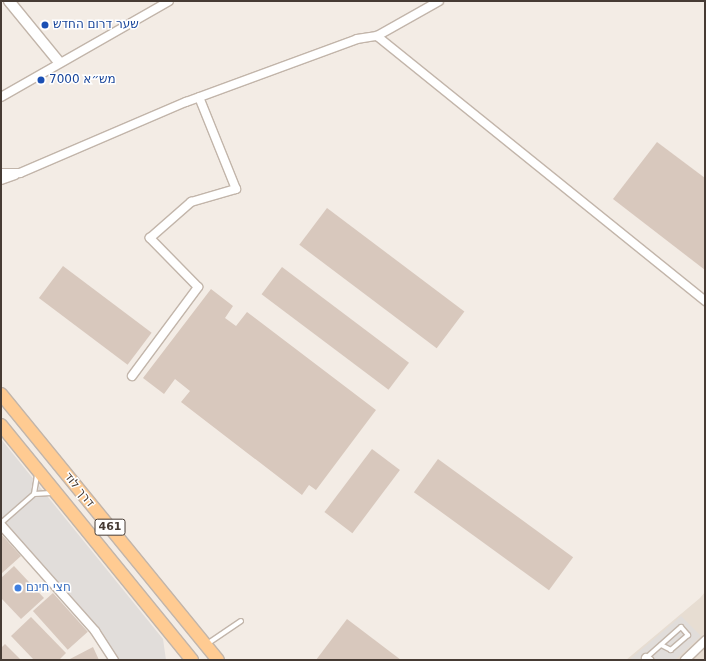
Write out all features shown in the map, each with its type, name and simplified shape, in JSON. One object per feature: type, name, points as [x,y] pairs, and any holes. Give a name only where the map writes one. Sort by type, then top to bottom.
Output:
[{"type":"main road","name":"דרך לוד","points":[[1,394],[207,644],[218,660]]},
{"type":"main road","name":"דרך לוד","points":[[1,425],[192,660]]},
{"type":"street","points":[[9,1],[59,62]]},
{"type":"street","points":[[1,97],[59,62],[169,1]]},
{"type":"street","points":[[1,180],[199,97],[357,39],[377,36],[439,1]]},
{"type":"street","points":[[377,36],[705,301]]},
{"type":"street","points":[[132,376],[198,287],[150,238],[191,202],[236,189],[199,97]]},
{"type":"street","points":[[1,173],[20,173]]},
{"type":"street","points":[[1,524],[95,631],[114,660]]},
{"type":"street","points":[[685,660],[705,641]]},
{"type":"lane","points":[[34,494],[36,468]]},
{"type":"lane","points":[[1,524],[34,494],[48,492],[60,498]]},
{"type":"lane","points":[[207,644],[241,621]]},
{"type":"lane","points":[[647,659],[661,646],[681,628],[688,635],[671,650],[661,646]]},
{"type":"shaded area","points":[[1,439],[163,639],[166,660],[112,660],[95,633],[1,529]]},
{"type":"shaded area","points":[[705,592],[705,660],[626,660],[700,598]]},
{"type":"shaded area","points":[[681,616],[701,636],[675,660],[629,660]]},
{"type":"building","points":[[657,142],[705,178],[705,270],[613,199]]},
{"type":"building","points":[[327,208],[464,312],[437,348],[299,245]]},
{"type":"building","points":[[63,266],[152,333],[128,365],[39,298]]},
{"type":"building","points":[[282,267],[409,363],[389,390],[262,294]]},
{"type":"building","points":[[211,289],[233,306],[225,318],[236,326],[247,312],[376,410],[316,490],[309,485],[302,495],[181,402],[190,391],[175,379],[164,394],[143,378]]},
{"type":"building","points":[[372,449],[400,470],[352,533],[324,512]]},
{"type":"building","points":[[438,459],[573,557],[549,590],[414,492]]},
{"type":"building","points":[[1,534],[21,556],[1,574]]},
{"type":"building","name":"חצי חינם","points":[[14,566],[44,598],[21,619],[1,598],[1,578]]},
{"type":"building","points":[[53,593],[88,632],[68,650],[33,611]]},
{"type":"building","points":[[31,617],[66,653],[59,660],[34,660],[11,636]]},
{"type":"building","points":[[347,619],[401,660],[316,660]]},
{"type":"building","points":[[5,644],[21,660],[1,660],[1,648]]},
{"type":"building","points":[[93,647],[99,660],[70,659]]},
{"type":"place","name":"שער דרום החדש","points":[[45,25]]},
{"type":"place","name":"מש״א 7000","points":[[41,80]]},
{"type":"place","name":"חצי חינם","points":[[18,588]]}]
